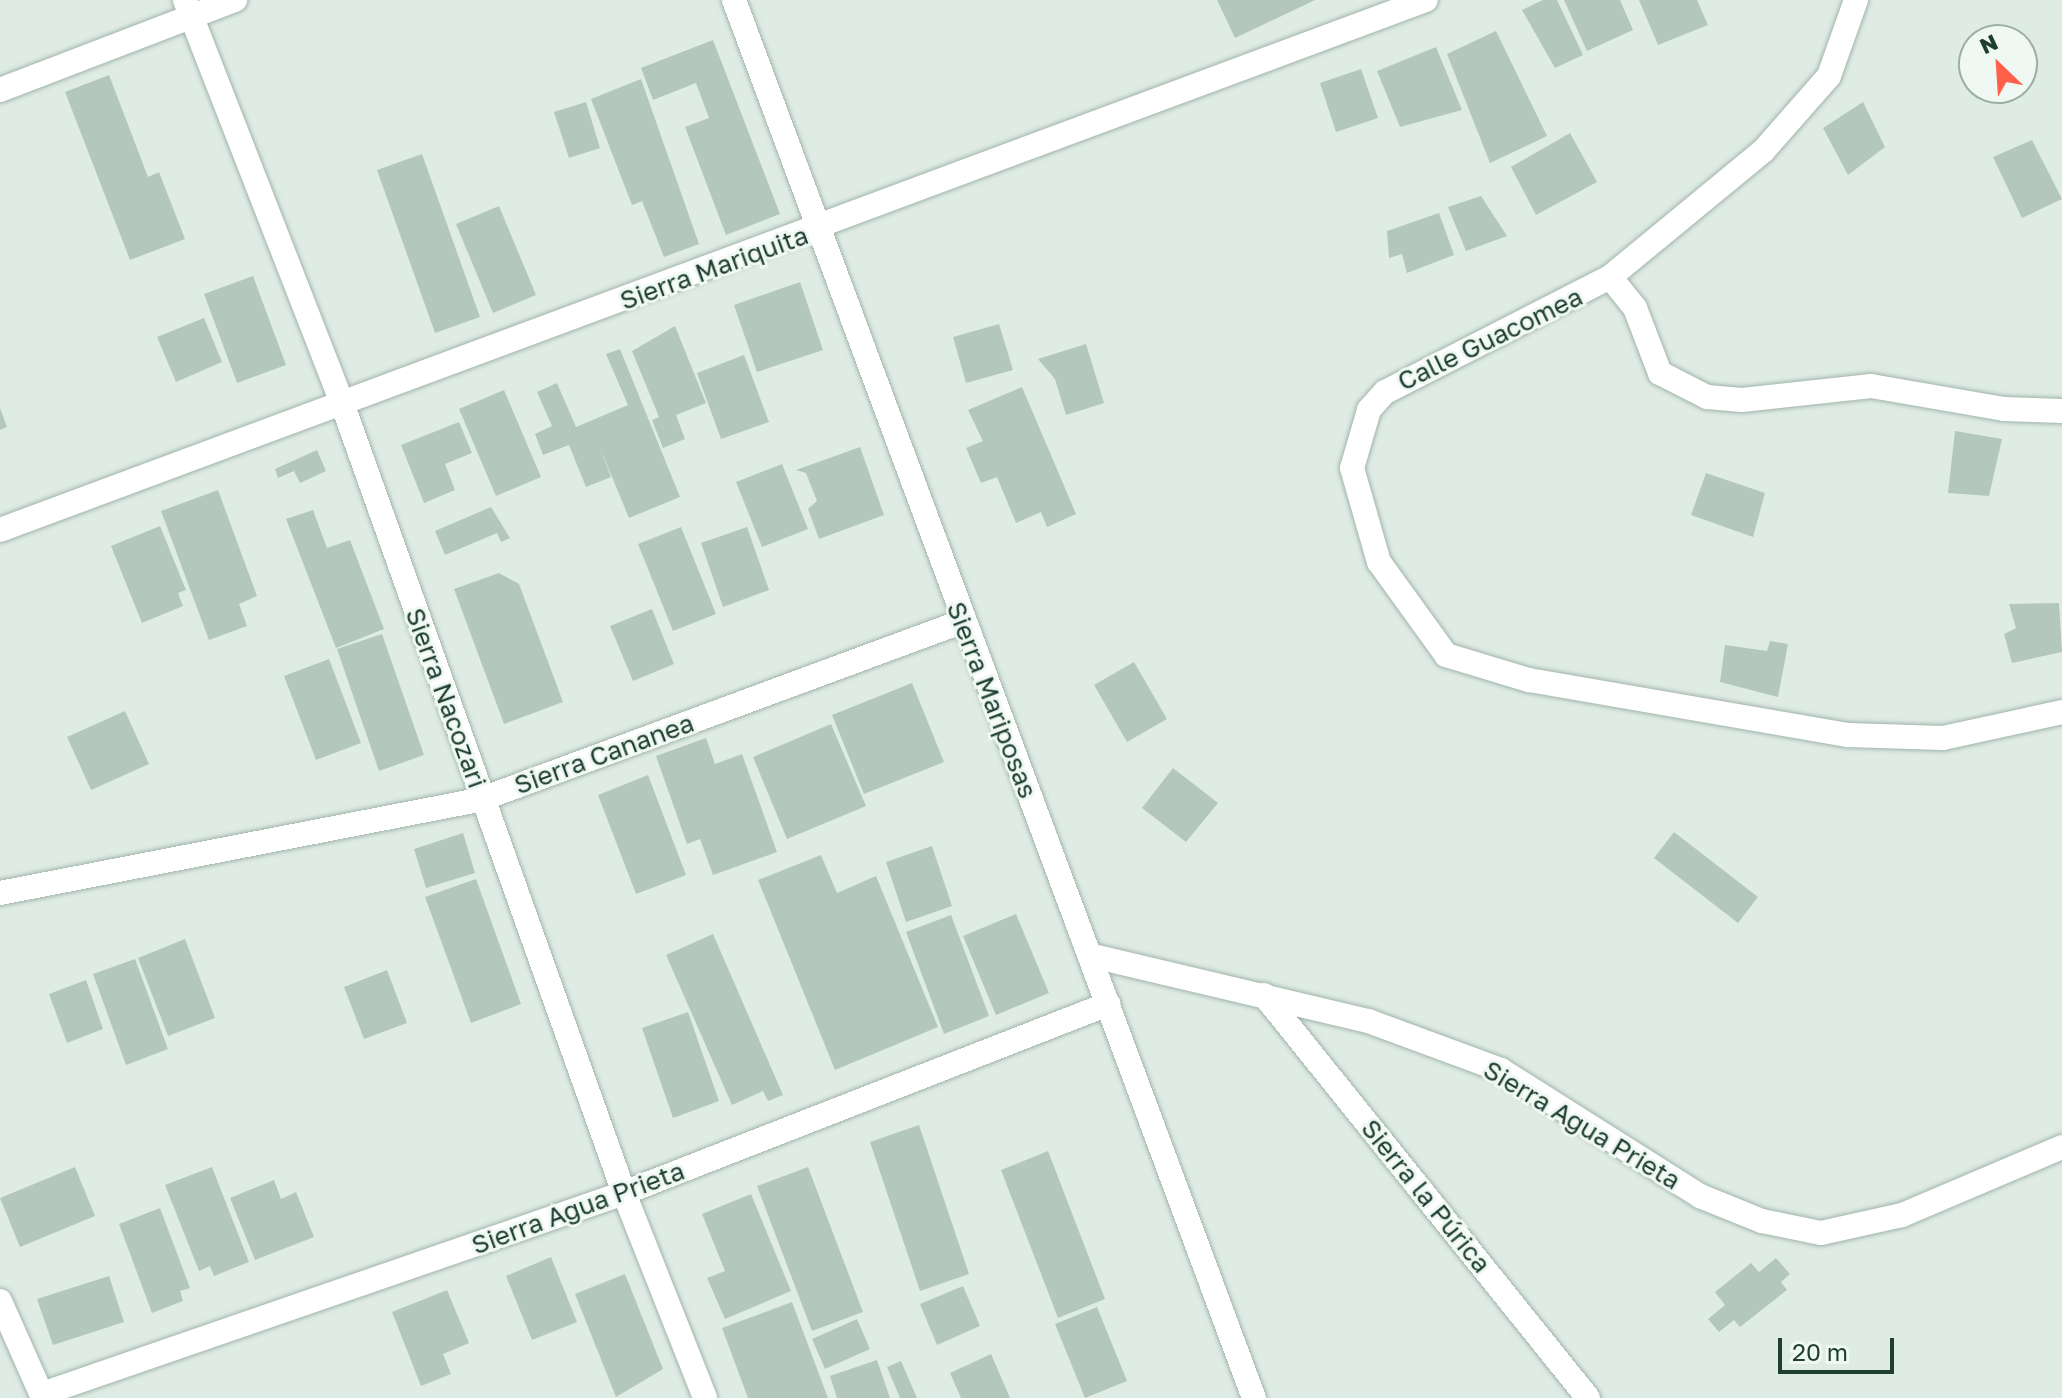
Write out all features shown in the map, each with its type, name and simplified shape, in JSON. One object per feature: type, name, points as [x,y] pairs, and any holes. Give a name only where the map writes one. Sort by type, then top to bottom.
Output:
[{"type":"street","points":[[0,90],[189,10],[235,0]]},
{"type":"street","name":"Sierra Mariposas","points":[[734,0],[961,622],[1093,956],[1250,1397]]},
{"type":"street","name":"Sierra Mariquita","points":[[0,530],[341,400],[816,231],[1426,0]]},
{"type":"street","name":"Calle Guacomea","points":[[1856,0],[1829,76],[1773,140],[1610,277],[1385,392],[1369,410],[1352,468],[1379,562],[1446,655],[1529,680],[1848,735],[1943,738],[2062,712]]},
{"type":"street","name":"Sierra Nacozari","points":[[189,10],[341,400],[624,1193],[705,1398]]},
{"type":"street","points":[[1610,277],[1635,308],[1660,373],[1707,397],[1742,400],[1871,386],[2004,409],[2062,411]]},
{"type":"street","name":"Sierra Cananea","points":[[0,893],[482,799],[961,622]]},
{"type":"street","name":"Sierra Agua Prieta","points":[[1093,956],[1368,1021],[1501,1070],[1700,1196],[1762,1221],[1821,1233],[1902,1215],[2062,1147]]},
{"type":"street","name":"Sierra la Púrica","points":[[1264,995],[1588,1398]]},
{"type":"street","name":"Sierra Agua Prieta","points":[[42,1396],[624,1193],[1108,1004]]},
{"type":"street","points":[[0,1301],[42,1396]]},
{"type":"building","points":[[1217,0],[1315,0],[1235,38]]},
{"type":"building","points":[[1543,0],[1557,0],[1583,55],[1555,68],[1522,10]]},
{"type":"building","points":[[1564,0],[1620,0],[1633,30],[1587,51]]},
{"type":"building","points":[[1639,0],[1697,0],[1708,25],[1658,45]]},
{"type":"building","points":[[1496,31],[1547,136],[1490,163],[1447,54]]},
{"type":"building","points":[[713,40],[780,214],[726,235],[685,127],[709,118],[696,83],[653,100],[641,68]]},
{"type":"building","points":[[1436,47],[1462,110],[1400,127],[1377,71]]},
{"type":"building","points":[[1361,69],[1378,118],[1336,132],[1320,83]]},
{"type":"building","points":[[109,75],[148,177],[159,172],[185,239],[130,260],[65,92]]},
{"type":"building","points":[[641,79],[699,244],[664,257],[642,201],[632,205],[591,99]]},
{"type":"building","points":[[586,102],[600,148],[569,158],[554,112]]},
{"type":"building","points":[[1863,102],[1885,147],[1848,175],[1823,128]]},
{"type":"building","points":[[1570,133],[1597,182],[1536,215],[1511,167]]},
{"type":"building","points":[[2032,140],[2062,199],[2022,218],[1993,157]]},
{"type":"building","points":[[422,154],[480,317],[435,333],[377,170]]},
{"type":"building","points":[[1481,196],[1507,236],[1466,251],[1448,207]]},
{"type":"building","points":[[499,206],[536,295],[493,313],[456,224]]},
{"type":"building","points":[[1439,213],[1454,255],[1407,273],[1402,254],[1389,258],[1387,231]]},
{"type":"building","points":[[253,276],[286,365],[237,383],[204,294]]},
{"type":"building","points":[[800,282],[823,350],[757,372],[734,305]]},
{"type":"building","points":[[204,318],[222,362],[176,382],[157,337]]},
{"type":"building","points":[[999,324],[1013,370],[966,383],[953,337]]},
{"type":"building","points":[[675,326],[706,403],[676,415],[685,439],[663,448],[652,420],[659,417],[632,351]]},
{"type":"building","points":[[1086,344],[1104,403],[1066,415],[1055,379],[1038,359]]},
{"type":"building","points":[[620,349],[680,497],[629,518],[600,448],[611,477],[586,487],[569,445],[543,455],[535,434],[552,426],[537,392],[557,383],[576,427],[628,405],[606,354]]},
{"type":"building","points":[[744,355],[769,422],[721,439],[697,373]]},
{"type":"building","points":[[1022,387],[1076,514],[1047,527],[1041,512],[1016,523],[997,477],[981,483],[966,448],[983,441],[968,410]]},
{"type":"building","points":[[504,390],[541,477],[496,496],[459,409]]},
{"type":"building","points":[[0,408],[7,427],[0,430]]},
{"type":"building","points":[[459,422],[472,453],[445,464],[455,490],[424,503],[401,445]]},
{"type":"building","points":[[1955,431],[2002,439],[1989,496],[1948,493]]},
{"type":"building","points":[[860,447],[884,515],[819,539],[808,509],[817,501],[806,473],[796,470]]},
{"type":"building","points":[[317,450],[326,471],[300,483],[294,471],[278,478],[275,469]]},
{"type":"building","points":[[782,464],[808,529],[762,547],[736,482]]},
{"type":"building","points":[[1706,473],[1765,493],[1753,537],[1691,515]]},
{"type":"building","points":[[218,490],[257,596],[239,604],[247,626],[209,640],[161,511]]},
{"type":"building","points":[[491,507],[510,538],[501,542],[497,533],[445,555],[435,531]]},
{"type":"building","points":[[313,510],[327,548],[350,540],[384,629],[336,648],[286,519]]},
{"type":"building","points":[[160,526],[186,590],[178,593],[183,606],[142,623],[111,546]]},
{"type":"building","points":[[681,527],[716,614],[673,631],[638,544]]},
{"type":"building","points":[[747,527],[769,590],[723,607],[701,543]]},
{"type":"building","points":[[499,573],[519,584],[563,702],[504,724],[454,589]]},
{"type":"building","points":[[2059,603],[2062,652],[2012,663],[2004,634],[2016,628],[2009,604]]},
{"type":"building","points":[[652,609],[674,664],[633,681],[610,626]]},
{"type":"building","points":[[382,634],[424,755],[379,771],[337,649]]},
{"type":"building","points":[[1770,641],[1788,644],[1778,697],[1720,682],[1725,645],[1767,651]]},
{"type":"building","points":[[329,659],[361,743],[316,760],[284,676]]},
{"type":"building","points":[[1134,662],[1167,719],[1127,742],[1094,685]]},
{"type":"building","points":[[912,683],[944,762],[864,794],[832,715]]},
{"type":"building","points":[[125,711],[149,764],[91,790],[67,737]]},
{"type":"building","points":[[831,724],[866,806],[787,839],[753,757]]},
{"type":"building","points":[[706,738],[715,764],[742,754],[777,852],[713,875],[700,839],[687,844],[656,756]]},
{"type":"building","points":[[1173,768],[1218,803],[1186,842],[1142,808]]},
{"type":"building","points":[[648,775],[686,875],[636,894],[598,795]]},
{"type":"building","points":[[1674,832],[1758,897],[1738,923],[1654,858]]},
{"type":"building","points":[[463,833],[475,873],[426,888],[414,849]]},
{"type":"building","points":[[932,846],[952,906],[906,922],[886,862]]},
{"type":"building","points":[[821,855],[837,893],[876,876],[938,1027],[835,1070],[758,880]]},
{"type":"building","points":[[476,879],[521,1004],[471,1023],[425,897]]},
{"type":"building","points":[[1016,914],[1049,993],[996,1015],[963,936]]},
{"type":"building","points":[[951,915],[989,1016],[944,1034],[906,932]]},
{"type":"building","points":[[713,934],[783,1095],[768,1101],[763,1091],[732,1105],[666,955]]},
{"type":"building","points":[[185,939],[215,1018],[168,1036],[138,958]]},
{"type":"building","points":[[135,959],[168,1049],[126,1065],[93,974]]},
{"type":"building","points":[[387,970],[407,1023],[364,1039],[344,987]]},
{"type":"building","points":[[86,980],[103,1029],[67,1043],[49,994]]},
{"type":"building","points":[[688,1012],[719,1101],[673,1118],[642,1028]]},
{"type":"building","points":[[919,1125],[969,1274],[920,1291],[870,1142]]},
{"type":"building","points":[[1048,1151],[1105,1299],[1058,1318],[1001,1170]]},
{"type":"building","points":[[75,1167],[95,1216],[20,1247],[0,1198]]},
{"type":"building","points":[[212,1167],[249,1262],[214,1276],[210,1266],[199,1271],[165,1185]]},
{"type":"building","points":[[808,1167],[863,1312],[812,1331],[757,1186]]},
{"type":"building","points":[[274,1180],[281,1199],[296,1192],[314,1237],[255,1260],[230,1198]]},
{"type":"building","points":[[751,1194],[791,1291],[725,1319],[707,1278],[725,1271],[702,1214]]},
{"type":"building","points":[[160,1208],[190,1288],[180,1291],[183,1301],[152,1313],[119,1224]]},
{"type":"building","points":[[551,1257],[577,1322],[532,1340],[506,1276]]},
{"type":"building","points":[[1776,1258],[1790,1274],[1781,1282],[1787,1290],[1740,1327],[1734,1320],[1719,1332],[1708,1319],[1725,1305],[1715,1292],[1751,1263],[1759,1272]]},
{"type":"building","points":[[625,1274],[663,1369],[616,1397],[575,1294]]},
{"type":"building","points":[[109,1276],[124,1322],[53,1345],[37,1299]]},
{"type":"building","points":[[963,1286],[980,1326],[937,1345],[920,1304]]},
{"type":"building","points":[[447,1290],[469,1343],[443,1354],[451,1374],[421,1386],[392,1312]]},
{"type":"building","points":[[792,1302],[828,1398],[748,1398],[722,1328]]},
{"type":"building","points":[[1097,1307],[1127,1381],[1085,1398],[1055,1324]]},
{"type":"building","points":[[857,1319],[870,1349],[825,1369],[812,1339]]},
{"type":"building","points":[[991,1354],[1010,1398],[961,1398],[950,1373]]},
{"type":"building","points":[[877,1360],[890,1398],[837,1398],[830,1376]]},
{"type":"building","points":[[901,1361],[917,1398],[900,1398],[887,1367]]}]
